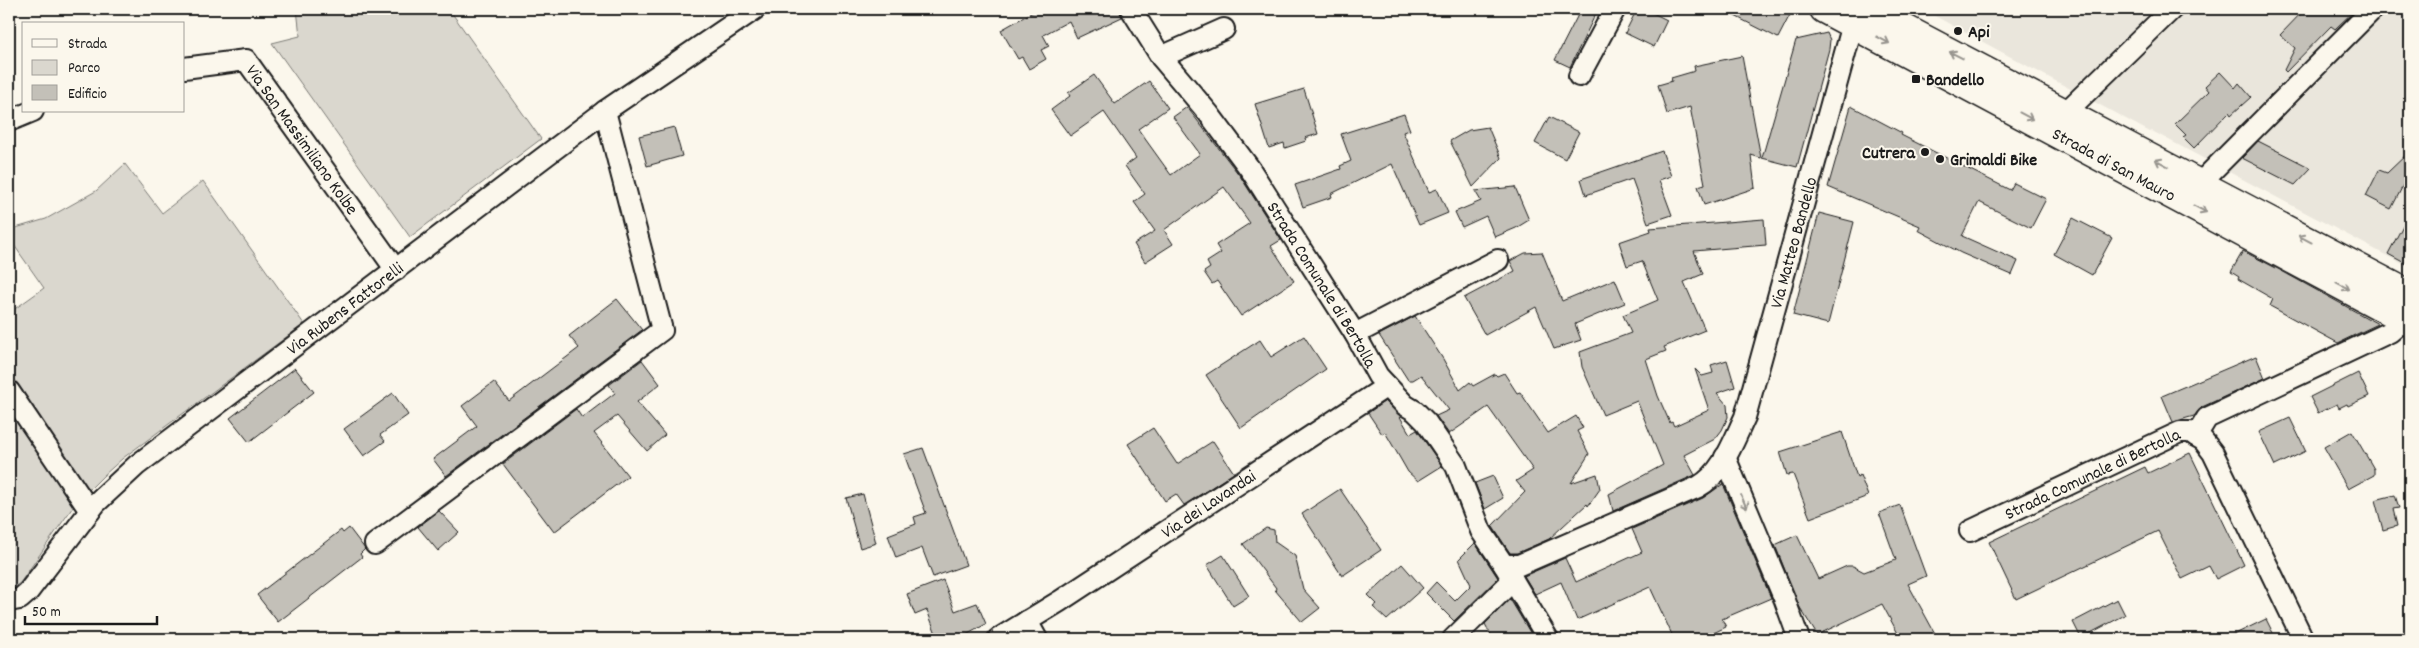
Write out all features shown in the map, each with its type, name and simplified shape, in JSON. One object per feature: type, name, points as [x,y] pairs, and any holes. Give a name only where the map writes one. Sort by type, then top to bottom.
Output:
[{"type":"main road","name":"Strada di San Mauro","points":[[1824,9],[1862,12],[2066,112],[2200,183],[2409,311]]},
{"type":"main road","name":"Strada di San Mauro","points":[[1862,12],[2409,311]]},
{"type":"street","name":"Via Rubens Fattorelli","points":[[9,605],[28,592],[90,511],[137,465],[605,111],[754,9]]},
{"type":"street","name":"Strada Comunale di Bertolla","points":[[1131,9],[1161,57],[1210,114],[1250,169],[1355,334],[1378,376],[1404,405],[1415,411],[1426,422],[1456,466],[1481,531],[1509,572],[1548,639]]},
{"type":"street","points":[[1579,76],[1615,9]]},
{"type":"street","name":"Strada di San Mauro","points":[[2066,112],[2172,9]]},
{"type":"street","name":"Strada di San Mauro","points":[[2200,183],[2373,9]]},
{"type":"street","name":"Via Matteo Bandello","points":[[1725,457],[1745,417],[1862,12]]},
{"type":"street","points":[[1161,57],[1224,29]]},
{"type":"street","name":"Via San Massimiliano Kolbe","points":[[185,68],[246,60],[396,270]]},
{"type":"street","points":[[375,544],[662,330],[605,111]]},
{"type":"street","points":[[9,121],[31,112]]},
{"type":"street","name":"Strada Comunale di Bertolla","points":[[1355,334],[1498,260]]},
{"type":"street","points":[[2196,436],[2207,418],[2390,332],[2409,311]]},
{"type":"street","name":"Via dei Lavandai","points":[[998,639],[1387,386]]},
{"type":"street","points":[[9,391],[90,511]]},
{"type":"street","name":"Strada Comunale di Bertolla","points":[[1970,531],[2149,445],[2180,432],[2190,432],[2203,440],[2213,453],[2303,639]]},
{"type":"street","points":[[1453,639],[1509,572],[1520,565],[1710,481],[1725,457]]},
{"type":"street","points":[[1725,457],[1784,598],[1799,639]]},
{"type":"street","points":[[1027,621],[1037,639]]},
{"type":"shaded area","points":[[1922,9],[2410,9],[2410,268],[2152,131],[2150,132]]},
{"type":"green space","points":[[297,9],[449,9],[541,139],[410,237],[272,43],[300,36]]},
{"type":"green space","points":[[125,164],[162,213],[203,181],[304,324],[123,458],[75,504],[20,583],[14,587],[9,586],[9,313],[44,288],[9,238],[9,230],[46,219],[96,191]]},
{"type":"building","points":[[1038,9],[1119,9],[1122,17],[1077,38],[1069,21],[1043,35],[1049,46],[1041,50],[1046,59],[1029,69],[1022,57],[1018,59],[1001,30]]},
{"type":"building","points":[[1581,9],[1598,9],[1570,67],[1555,60]]},
{"type":"building","points":[[1637,9],[1645,9],[1667,20],[1654,47],[1625,33]]},
{"type":"building","points":[[1721,9],[1793,9],[1778,38]]},
{"type":"building","points":[[2305,9],[2356,9],[2335,29],[2331,26],[2286,72],[2284,70],[2295,48],[2280,35]]},
{"type":"building","points":[[1827,33],[1830,40],[1829,49],[1797,167],[1762,158],[1796,40]]},
{"type":"building","points":[[1742,56],[1761,158],[1751,155],[1755,188],[1704,205],[1698,186],[1705,184],[1690,107],[1667,114],[1658,85],[1672,81],[1671,78],[1695,71],[1694,66]]},
{"type":"building","points":[[2220,72],[2235,88],[2239,83],[2251,97],[2231,115],[2229,112],[2194,148],[2183,137],[2186,135],[2175,124],[2209,91],[2205,86]]},
{"type":"building","points":[[1094,75],[1115,104],[1149,81],[1168,108],[1138,129],[1171,175],[1200,154],[1173,117],[1187,107],[1240,176],[1281,240],[1271,246],[1294,281],[1241,316],[1217,281],[1212,284],[1204,272],[1210,268],[1207,262],[1221,253],[1216,245],[1250,223],[1224,187],[1164,230],[1173,244],[1145,262],[1134,244],[1155,231],[1134,202],[1145,194],[1125,166],[1136,158],[1104,112],[1070,136],[1051,110],[1070,96],[1068,93]]},
{"type":"building","points":[[1304,89],[1318,134],[1305,138],[1306,141],[1285,148],[1284,143],[1269,148],[1255,104]]},
{"type":"building","points":[[1851,106],[1902,133],[1901,135],[2010,190],[2014,183],[2046,199],[2031,228],[1979,202],[1962,236],[2018,261],[2012,275],[1961,253],[1918,230],[1920,226],[1828,187]]},
{"type":"building","points":[[1404,114],[1410,130],[1403,132],[1429,192],[1437,189],[1448,213],[1419,225],[1392,164],[1331,194],[1332,197],[1303,207],[1295,185],[1341,169],[1340,166],[1351,161],[1341,134]]},
{"type":"building","points":[[1549,117],[1579,132],[1565,159],[1535,143]]},
{"type":"building","points":[[674,127],[682,156],[647,166],[639,136]]},
{"type":"building","points":[[1488,127],[1501,158],[1473,187],[1450,141],[1469,130]]},
{"type":"building","points":[[2258,141],[2311,168],[2295,185],[2242,158]]},
{"type":"building","points":[[1662,151],[1671,176],[1659,180],[1672,215],[1648,223],[1632,179],[1586,195],[1581,179]]},
{"type":"building","points":[[2410,151],[2410,172],[2391,209],[2366,196],[2379,170],[2387,173]]},
{"type":"building","points":[[1515,187],[1529,220],[1495,237],[1486,216],[1462,227],[1455,212],[1481,201],[1475,191]]},
{"type":"building","points":[[2410,212],[2410,266],[2388,254]]},
{"type":"building","points":[[1819,213],[1854,222],[1828,324],[1793,315]]},
{"type":"building","points":[[2073,218],[2112,238],[2092,275],[2054,254]]},
{"type":"building","points":[[1764,219],[1766,245],[1694,251],[1703,274],[1684,282],[1705,330],[1664,347],[1666,351],[1646,359],[1658,396],[1670,423],[1672,422],[1674,426],[1709,410],[1695,369],[1702,376],[1713,373],[1711,365],[1727,360],[1735,387],[1717,393],[1727,405],[1728,417],[1722,430],[1715,439],[1684,455],[1695,475],[1613,511],[1609,494],[1663,465],[1637,401],[1603,415],[1582,367],[1580,352],[1631,333],[1623,315],[1658,300],[1642,261],[1627,266],[1619,242],[1651,231],[1650,228]]},
{"type":"building","points":[[2243,251],[2378,324],[2338,343],[2270,306],[2273,299],[2238,279],[2239,277],[2231,272]]},
{"type":"building","points":[[1542,252],[1562,301],[1615,279],[1625,303],[1575,324],[1581,340],[1554,349],[1536,307],[1485,335],[1464,298],[1515,271],[1510,261],[1525,253]]},
{"type":"building","points":[[617,299],[642,330],[446,476],[433,459],[477,426],[462,406],[494,382],[509,401],[579,348],[569,336]]},
{"type":"building","points":[[1415,316],[1443,359],[1460,390],[1470,382],[1473,386],[1495,374],[1497,376],[1504,373],[1517,393],[1520,392],[1548,433],[1576,416],[1583,428],[1577,431],[1589,454],[1571,483],[1597,474],[1600,489],[1588,506],[1587,504],[1549,539],[1517,553],[1510,553],[1492,526],[1525,492],[1516,481],[1533,470],[1488,407],[1449,434],[1436,416],[1449,410],[1421,375],[1413,380],[1408,380],[1379,335]]},
{"type":"building","points":[[1304,336],[1326,369],[1241,428],[1206,375],[1260,340],[1271,357]]},
{"type":"building","points":[[2256,356],[2265,378],[2202,407],[2194,416],[2173,422],[2162,396]]},
{"type":"building","points":[[642,360],[660,384],[637,402],[665,435],[647,451],[617,416],[594,433],[628,476],[554,532],[503,464],[576,409],[582,418],[615,393],[609,385]]},
{"type":"building","points":[[295,368],[314,392],[249,442],[230,418]]},
{"type":"building","points":[[2358,373],[2369,396],[2348,406],[2347,404],[2339,408],[2337,404],[2318,413],[2310,397]]},
{"type":"building","points":[[393,393],[408,415],[380,435],[385,441],[364,456],[344,429]]},
{"type":"building","points":[[1385,401],[1399,415],[1410,434],[1417,430],[1442,466],[1418,481],[1408,472],[1385,432],[1382,434],[1368,413]]},
{"type":"building","points":[[2290,418],[2306,451],[2275,466],[2259,432]]},
{"type":"building","points":[[1153,428],[1177,464],[1213,441],[1234,473],[1184,505],[1176,494],[1165,501],[1128,444]]},
{"type":"building","points":[[2352,431],[2374,469],[2374,475],[2348,489],[2324,447]]},
{"type":"building","points":[[1842,432],[1857,477],[1860,475],[1868,496],[1810,518],[1793,474],[1787,475],[1780,452]]},
{"type":"building","points":[[923,448],[966,565],[933,577],[922,548],[896,558],[888,535],[916,524],[914,517],[926,513],[904,454]]},
{"type":"building","points":[[2190,453],[2244,565],[2216,579],[2209,566],[2182,579],[2158,531],[2016,599],[1989,542],[2145,467],[2148,473]]},
{"type":"building","points":[[1493,476],[1503,498],[1485,509],[1475,483]]},
{"type":"building","points":[[1723,484],[1771,598],[1722,619],[1726,627],[1701,639],[1674,639],[1650,587],[1577,620],[1561,582],[1535,594],[1524,576],[1565,558],[1576,582],[1642,552],[1632,529],[1703,498]]},
{"type":"building","points":[[1340,489],[1381,550],[1342,576],[1302,514]]},
{"type":"building","points":[[863,494],[876,543],[860,548],[846,498]]},
{"type":"building","points":[[2395,495],[2399,508],[2393,509],[2397,526],[2383,530],[2375,500]]},
{"type":"building","points":[[1900,505],[1926,576],[1908,584],[1938,639],[1901,639],[1882,604],[1817,635],[1799,606],[1775,545],[1797,535],[1818,579],[1847,566],[1853,566],[1864,572],[1896,560],[1879,513]]},
{"type":"building","points":[[439,511],[459,532],[438,551],[418,527]]},
{"type":"building","points":[[349,528],[365,549],[360,554],[362,557],[278,622],[257,595],[341,530],[343,533]]},
{"type":"building","points":[[1266,528],[1274,530],[1275,542],[1295,556],[1303,589],[1320,608],[1302,622],[1275,590],[1276,588],[1243,544]]},
{"type":"building","points":[[1475,543],[1498,578],[1454,621],[1426,593],[1436,582],[1455,601],[1471,585],[1459,559]]},
{"type":"building","points":[[1223,555],[1249,596],[1233,606],[1207,565]]},
{"type":"building","points":[[1402,564],[1423,588],[1387,620],[1373,607],[1377,604],[1368,595]]},
{"type":"building","points":[[943,580],[955,611],[977,603],[986,624],[959,639],[938,639],[927,610],[915,615],[907,594]]},
{"type":"building","points":[[1510,599],[1534,639],[1493,639],[1485,624]]},
{"type":"building","points":[[2117,599],[2125,615],[2081,638],[2073,622]]},
{"type":"building","points":[[2266,619],[2276,639],[2225,639]]},
{"type":"place","name":"Api","points":[[1958,31]]},
{"type":"place","name":"Bandello","points":[[1916,79]]},
{"type":"place","name":"Cutrera","points":[[1925,152]]},
{"type":"place","name":"Grimaldi Bike","points":[[1940,159]]}]
